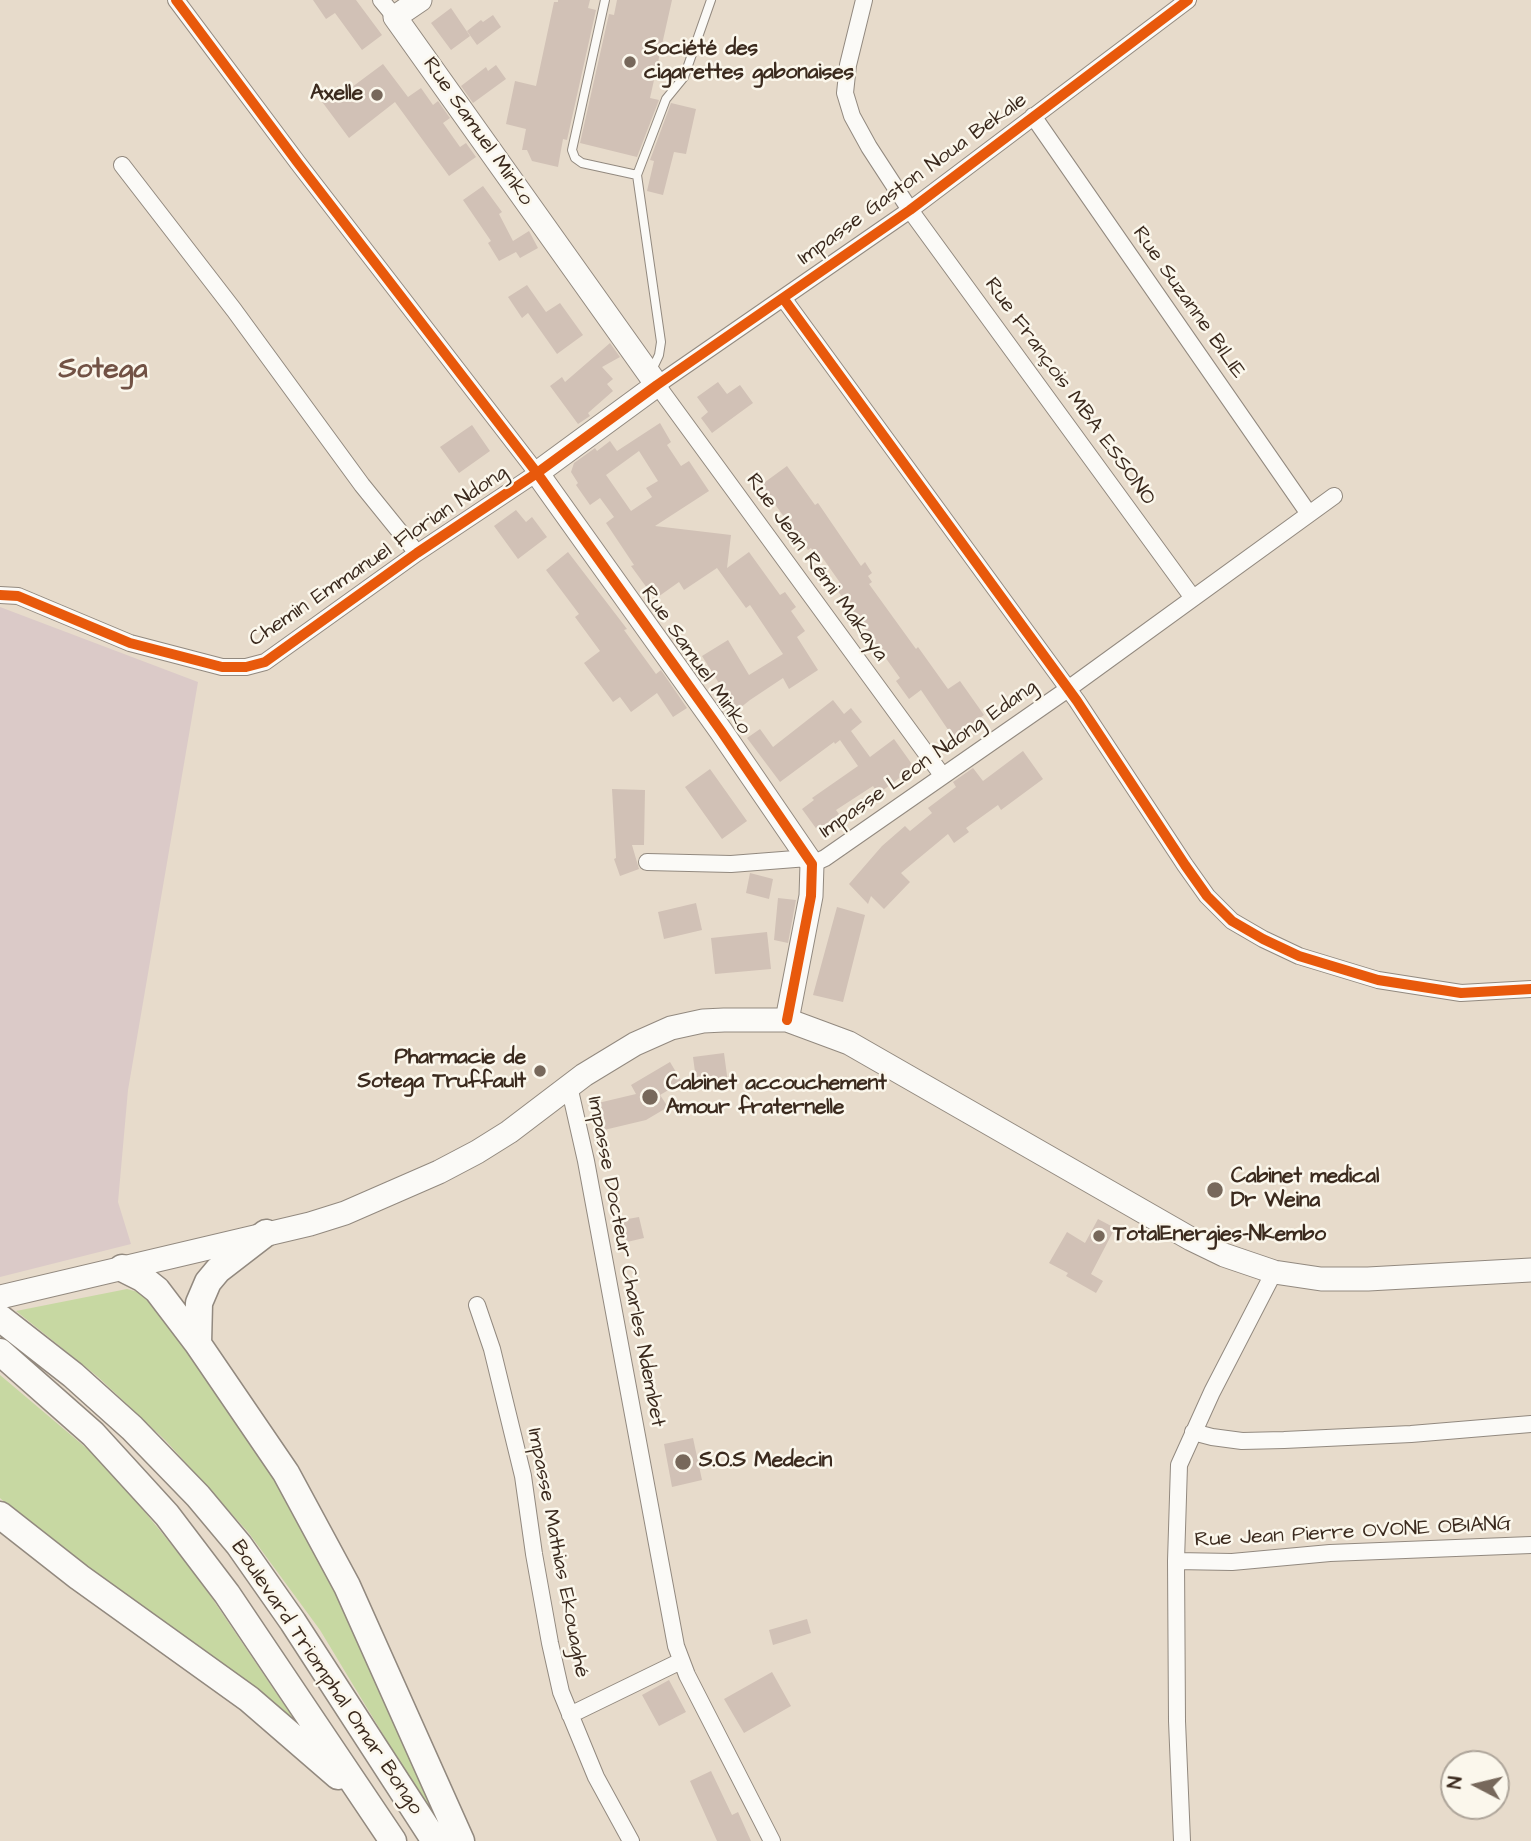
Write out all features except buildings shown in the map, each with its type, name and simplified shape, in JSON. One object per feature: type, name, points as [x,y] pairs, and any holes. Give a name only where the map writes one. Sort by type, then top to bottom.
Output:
[{"type":"main road","name":"Rue Samuel Minko","points":[[420,0],[388,9],[653,380]]},
{"type":"main road","points":[[537,473],[653,380]]},
{"type":"main road","name":"Rue Samuel Minko","points":[[537,473],[810,861]]},
{"type":"main road","points":[[787,1020],[811,896],[810,861]]},
{"type":"main road","points":[[9,1295],[310,1224],[345,1213],[439,1172],[509,1132],[610,1057],[671,1028],[724,1020],[787,1020],[849,1042],[1191,1239],[1224,1255],[1274,1272],[1321,1279],[1368,1279],[1531,1270]]},
{"type":"main road","points":[[198,1344],[200,1303],[208,1282],[218,1270],[266,1233]]},
{"type":"main road","points":[[122,1268],[157,1290],[198,1344],[286,1473],[325,1542],[374,1643],[461,1841]]},
{"type":"main road","name":"Boulevard Triomphal Omar Bongo","points":[[0,1318],[94,1393],[157,1452],[239,1545],[293,1622],[435,1841]]},
{"type":"main road","name":"Boulevard Triomphal Omar Bongo","points":[[0,1352],[93,1434],[167,1515],[227,1594],[393,1841]]},
{"type":"main road","points":[[0,1515],[79,1577],[249,1699],[366,1800]]},
{"type":"street","points":[[176,0],[306,174],[537,473]]},
{"type":"street","name":"Rue François MBA ESSONO","points":[[864,0],[850,52],[845,93],[852,116],[869,147],[910,210],[1193,598]]},
{"type":"street","name":"Impasse Gaston Noua Bekale","points":[[653,380],[783,298],[910,210],[1188,0]]},
{"type":"street","name":"Rue Suzanne BILIE","points":[[1033,116],[1310,514]]},
{"type":"street","points":[[122,165],[242,320],[362,485],[417,553]]},
{"type":"street","points":[[783,298],[1068,689],[1192,876],[1232,921],[1299,956],[1378,980],[1461,993],[1531,989]]},
{"type":"street","name":"Rue Jean Rémi Makaya","points":[[653,380],[942,775]]},
{"type":"street","name":"Chemin Emmanuel Florian Ndong","points":[[0,595],[18,596],[130,643],[222,667],[246,667],[265,662],[417,553],[537,473]]},
{"type":"street","name":"Impasse Leon Ndong Edang","points":[[810,861],[825,858],[1068,689],[1334,496]]},
{"type":"street","points":[[647,862],[731,864],[810,861]]},
{"type":"street","name":"Impasse Docteur Charles Ndembet","points":[[569,1086],[586,1161],[681,1661],[772,1841]]},
{"type":"street","points":[[1182,1841],[1177,1721],[1176,1562],[1179,1465],[1274,1272]]},
{"type":"street","name":"Impasse Mathias Ekouaghé","points":[[477,1305],[492,1349],[523,1476],[550,1643],[561,1692],[596,1777],[631,1841]]},
{"type":"street","points":[[1193,1432],[1242,1441],[1411,1434],[1531,1424]]},
{"type":"street","name":"Rue Jean Pierre OVONE OBIANG","points":[[1176,1562],[1231,1562],[1330,1553],[1531,1545]]},
{"type":"street","points":[[570,1715],[681,1661]]},
{"type":"lane","points":[[606,0],[572,150],[575,158],[582,163],[637,175]]},
{"type":"lane","points":[[653,380],[661,342],[637,175],[666,99],[684,77],[711,0]]},
{"type":"shaded area","points":[[0,607],[198,682],[128,1090],[118,1202],[131,1244],[0,1277]]},
{"type":"green space","points":[[127,1289],[149,1295],[266,1461],[350,1619],[435,1803],[428,1809],[320,1630],[248,1532],[166,1441],[98,1377],[16,1311]]},
{"type":"green space","points":[[0,1375],[91,1452],[131,1495],[197,1576],[302,1731],[32,1528],[0,1498]]},
{"type":"cycle path","points":[[0,595],[18,596],[130,643],[222,667],[246,667],[265,662],[417,553],[537,473],[176,0]]},
{"type":"cycle path","points":[[787,1020],[811,896],[812,864],[537,473],[657,385],[910,210],[1188,0]]},
{"type":"cycle path","points":[[783,298],[1077,701],[1207,896],[1232,921],[1299,956],[1378,980],[1461,993],[1531,989]]},
{"type":"place","name":"Société des cigarettes gabonaises","points":[[630,62]]},
{"type":"place","name":"Axelle","points":[[377,95]]},
{"type":"place","name":"Pharmacie de Sotega Truffault","points":[[540,1071]]},
{"type":"place","name":"Cabinet accouchement Amour fraternelle","points":[[650,1097]]},
{"type":"place","name":"Cabinet medical Dr Weina","points":[[1215,1190]]},
{"type":"place","name":"TotalEnergies-Nkembo","points":[[1099,1236]]},
{"type":"place","name":"S.O.S Medecin","points":[[683,1462]]},
{"type":"district","name":"Sotega","points":[[103,371]]}]
